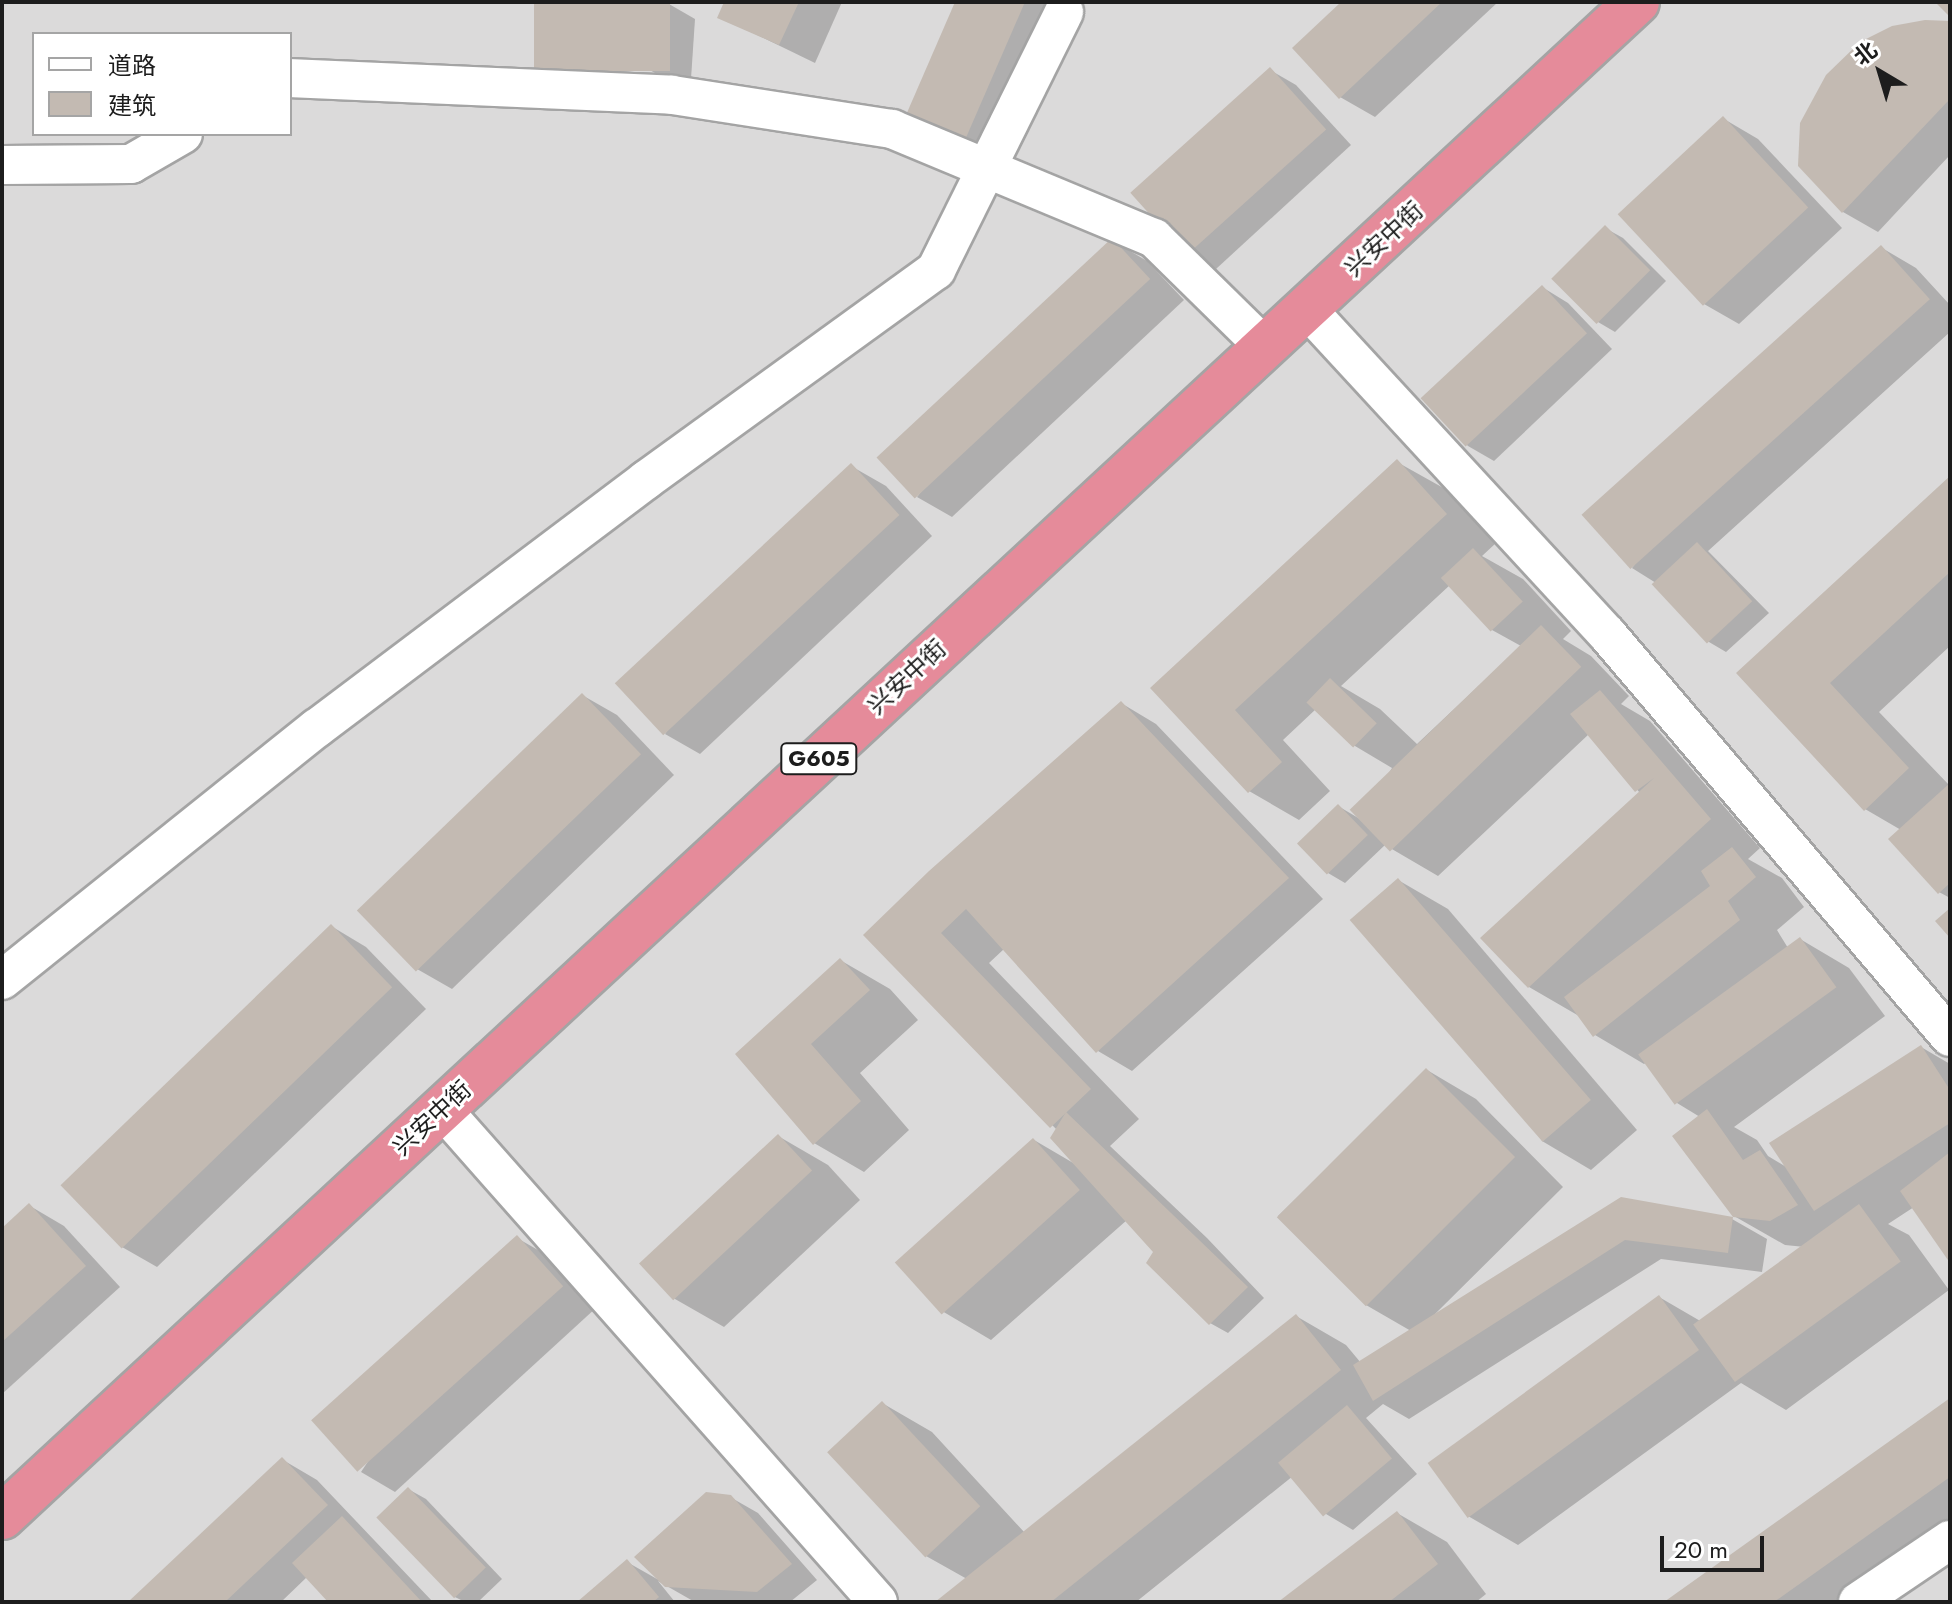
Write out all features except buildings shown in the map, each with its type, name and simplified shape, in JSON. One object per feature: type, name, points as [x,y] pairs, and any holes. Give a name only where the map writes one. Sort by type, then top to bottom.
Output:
[{"type":"highway","name":"兴安中街","points":[[2,1517],[1637,2]]},
{"type":"street","points":[[2,980],[317,728],[646,480],[936,270],[1064,12]]},
{"type":"street","points":[[292,78],[672,95],[892,129],[1154,238],[1264,346]]},
{"type":"street","points":[[2,165],[131,164],[180,136]]},
{"type":"street","points":[[1308,310],[1607,634],[1950,1037]]},
{"type":"street","points":[[442,1109],[878,1602]]},
{"type":"street","points":[[1858,1602],[1950,1540]]},
{"type":"shaded area","points":[[2,2],[1950,2],[1950,1602],[2,1602]]}]
